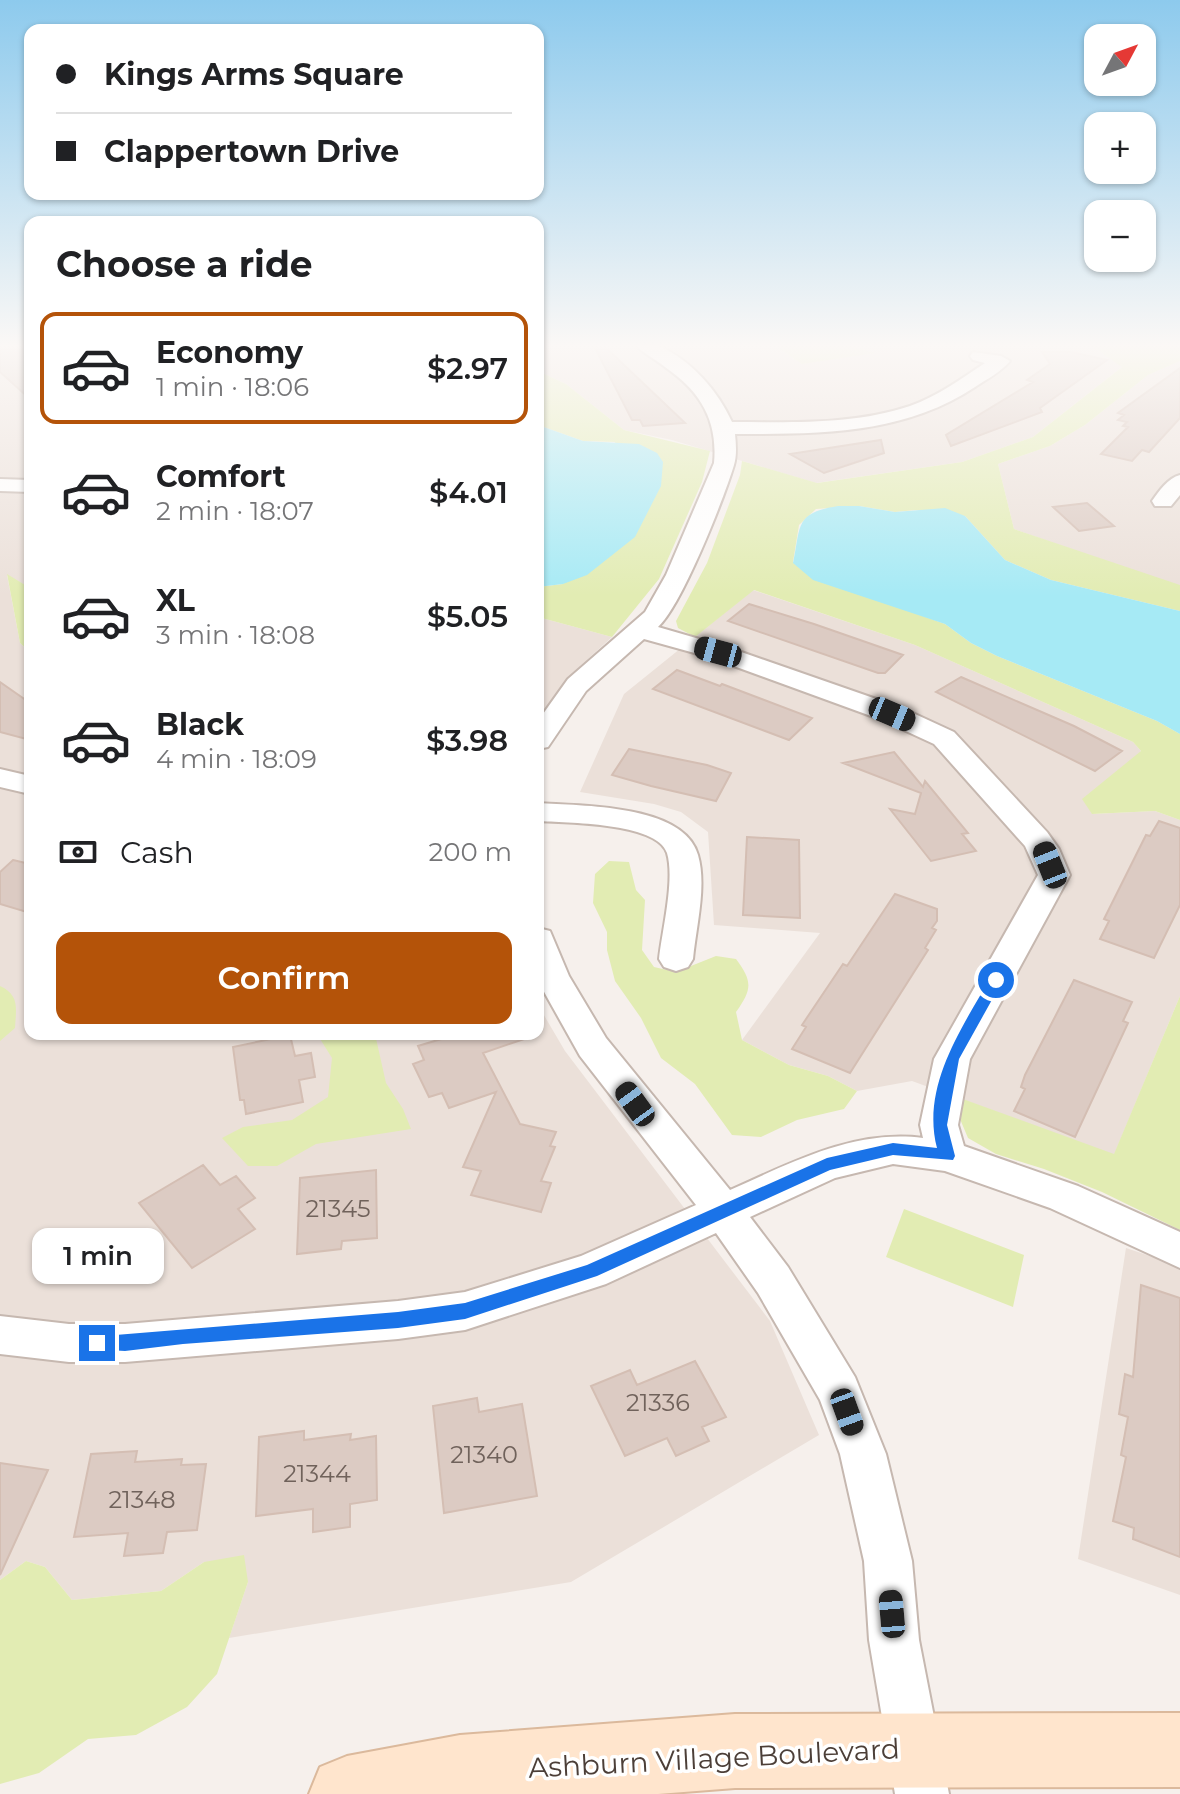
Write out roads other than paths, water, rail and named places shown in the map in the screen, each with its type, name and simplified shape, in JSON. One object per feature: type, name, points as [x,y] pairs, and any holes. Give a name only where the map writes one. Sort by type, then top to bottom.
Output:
[{"type":"main road","name":"Ashburn Village Boulevard","points":[[347,1794],[460,1772],[735,1751],[919,1771],[1180,1750]]},
{"type":"street","points":[[544,732],[577,685],[655,616],[678,575],[724,463],[728,445],[724,428],[735,428]]},
{"type":"street","points":[[1163,501],[1180,481]]},
{"type":"street","points":[[0,485],[24,486]]},
{"type":"street","points":[[642,630],[718,652],[892,714],[944,738],[967,759],[1044,849],[1054,875],[952,1059],[939,1125],[947,1156]]},
{"type":"street","points":[[544,813],[649,825],[669,834],[677,842],[683,860],[676,959]]},
{"type":"street","points":[[544,955],[552,976],[593,1047],[723,1211],[773,1280],[839,1391],[863,1454],[888,1561],[894,1640],[919,1771]]},
{"type":"street","points":[[0,1335],[69,1343],[125,1343],[398,1320],[465,1311],[591,1271],[827,1164],[893,1149],[947,1156],[1064,1197],[1180,1251]]},
{"type":"water","points":[[544,428],[583,441],[639,444],[657,453],[663,462],[661,486],[635,537],[587,575],[563,584],[544,586]]},
{"type":"water","points":[[838,506],[895,512],[945,508],[965,516],[1005,560],[1051,580],[1180,611],[1180,734],[1157,721],[997,656],[971,643],[945,624],[813,580],[793,563],[799,531],[807,517]]}]
